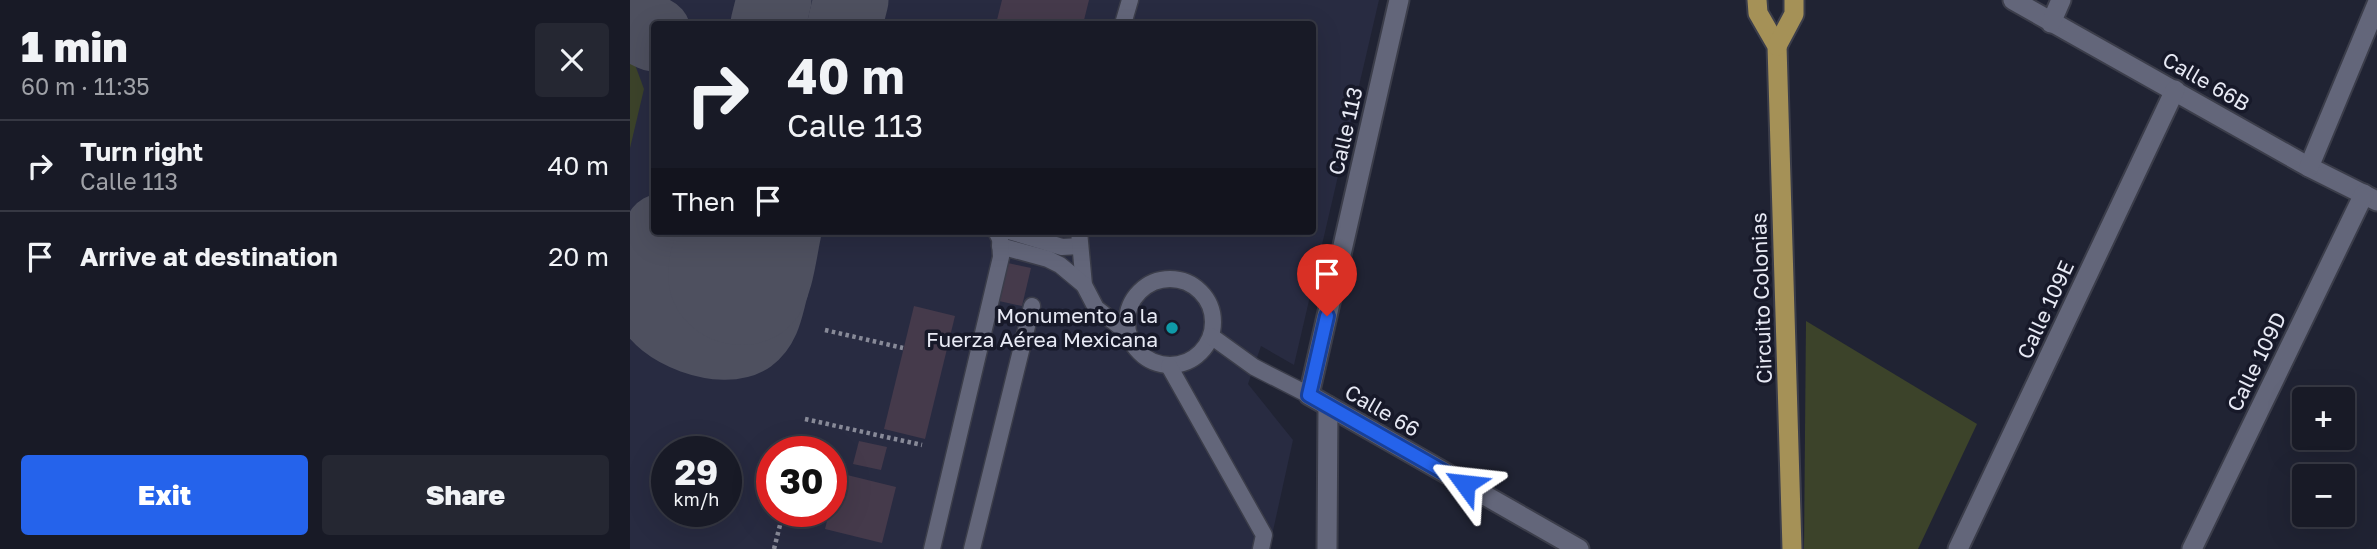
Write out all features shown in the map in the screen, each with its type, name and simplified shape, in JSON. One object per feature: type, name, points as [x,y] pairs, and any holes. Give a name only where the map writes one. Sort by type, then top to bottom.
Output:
[{"type":"main road","points":[[1757,0],[1758,13],[1777,46]]},
{"type":"main road","points":[[1777,46],[1794,14],[1794,0]]},
{"type":"main road","name":"Circuito Colonias","points":[[1777,46],[1792,549]]},
{"type":"street","name":"Calle 113","points":[[1309,395],[1399,0]]},
{"type":"street","name":"Calle 66B","points":[[2013,0],[2309,167],[2371,198]]},
{"type":"street","points":[[2051,23],[2061,0]]},
{"type":"street","points":[[2309,167],[2377,4]]},
{"type":"street","name":"Calle 109E","points":[[1958,549],[2175,90]]},
{"type":"street","name":"Calle 109D","points":[[2192,549],[2371,198]]},
{"type":"street","name":"Calle 66","points":[[1309,395],[1579,549]]},
{"type":"street","points":[[1327,549],[1328,406]]},
{"type":"lane","points":[[1124,21],[1130,0]]},
{"type":"lane","points":[[1022,235],[1062,247],[1079,239],[1084,285],[1096,308],[1128,333]]},
{"type":"lane","points":[[998,239],[1060,265],[1084,285]]},
{"type":"lane","points":[[932,549],[1001,257],[998,239]]},
{"type":"lane","points":[[1178,279],[1203,294],[1213,321],[1211,336],[1205,348],[1195,358],[1183,364],[1169,366],[1155,363],[1143,357],[1128,333],[1130,305],[1138,292],[1157,281],[1178,279]]},
{"type":"lane","points":[[972,549],[1032,306]]},
{"type":"lane","points":[[1211,336],[1254,367],[1309,395]]},
{"type":"lane","points":[[1169,366],[1264,535],[1261,549]]},
{"type":"path","points":[[825,330],[904,348]]},
{"type":"path","points":[[805,419],[922,444]]},
{"type":"path","points":[[774,549],[780,527]]},
{"type":"shaded area","points":[[630,0],[1379,0],[1294,365],[1261,346],[1248,384],[1293,440],[1269,549],[630,549]]},
{"type":"green space","points":[[630,0],[665,0],[664,4],[647,11]]},
{"type":"green space","points":[[630,59],[634,62],[644,89],[630,148]]},
{"type":"green space","points":[[1806,321],[1977,424],[1918,549],[1804,549]]},
{"type":"building","points":[[1002,0],[1089,0],[1084,21],[997,21]]},
{"type":"building","points":[[1008,263],[1031,268],[1022,306],[999,301]]},
{"type":"building","points":[[914,306],[955,316],[925,439],[884,429]]},
{"type":"building","points":[[859,441],[887,447],[881,470],[853,464]]},
{"type":"building","points":[[847,475],[896,487],[882,543],[825,529],[847,527]]},
{"type":"taxiway","points":[[769,21],[774,0]]},
{"type":"taxiway","points":[[846,21],[851,0]]},
{"type":"taxiway","points":[[630,22],[651,32]]},
{"type":"taxiway","points":[[661,235],[651,275],[651,301],[656,312],[678,330],[709,340],[738,341],[749,336],[761,320],[771,288]]},
{"type":"taxiway","points":[[715,235],[707,264],[707,284],[711,292],[724,303],[741,308],[758,304],[769,292],[783,235]]},
{"type":"place","name":"Monumento a la Fuerza Aérea Mexicana","points":[[1172,328]]},
{"type":"route","points":[[1327,316],[1309,395],[1465,484]]}]
